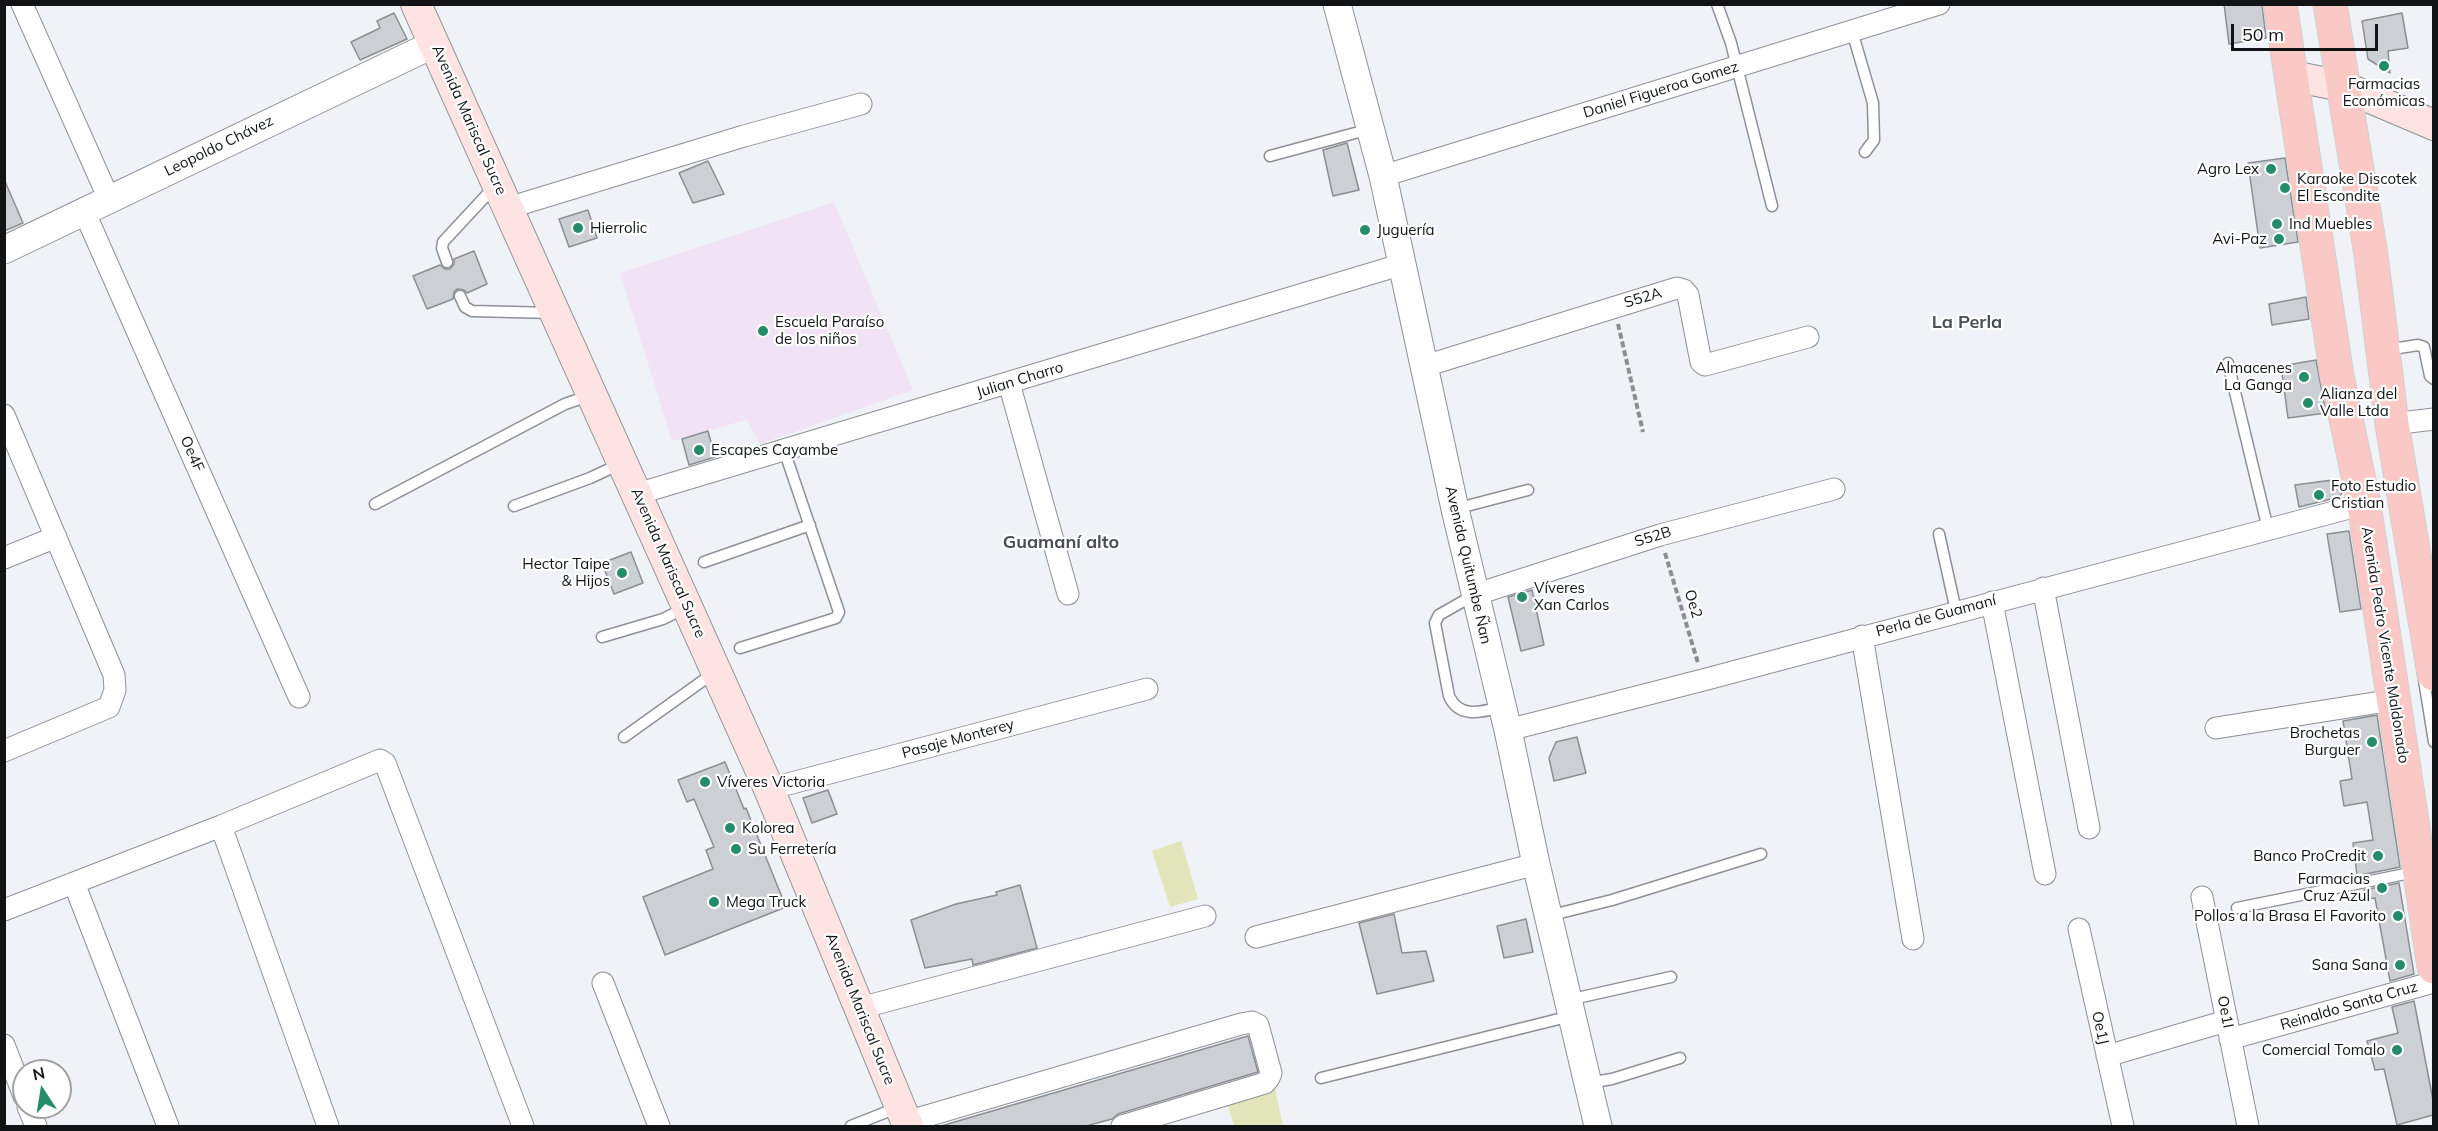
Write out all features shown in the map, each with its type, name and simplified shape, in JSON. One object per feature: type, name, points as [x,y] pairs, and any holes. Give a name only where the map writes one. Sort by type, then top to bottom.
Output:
[{"type":"main road","name":"Avenida Mariscal Sucre","points":[[416,4],[769,789],[904,1118]]},
{"type":"main road","name":"Avenida Pedro Vicente Maldonado","points":[[2280,4],[2296,77],[2337,376],[2364,504],[2426,869],[2433,967]]},
{"type":"main road","points":[[2330,4],[2337,84],[2371,255],[2392,424],[2433,674]]},
{"type":"main road","points":[[2296,77],[2337,84],[2433,125]]},
{"type":"street","points":[[22,4],[109,199]]},
{"type":"street","name":"Avenida Quitumbe Ñan","points":[[1337,4],[1383,176],[1474,595],[1505,718],[1536,864],[1598,1126]]},
{"type":"street","name":"Daniel Figueroa Gomez","points":[[1383,176],[1852,31],[1872,15],[1939,4]]},
{"type":"street","name":"Leopoldo Chávez","points":[[4,250],[434,44]]},
{"type":"street","points":[[503,196],[744,136],[861,104]]},
{"type":"street","name":"Oe4F","points":[[84,211],[299,697]]},
{"type":"street","name":"Julian Charro","points":[[637,494],[1403,264]]},
{"type":"street","name":"S52A","points":[[1425,366],[1677,288],[1684,290],[1688,295],[1701,362],[1705,365],[1808,337]]},
{"type":"street","points":[[1009,384],[1068,594]]},
{"type":"street","points":[[4,415],[114,675],[115,690],[109,707],[4,751]]},
{"type":"street","points":[[2392,424],[2433,419]]},
{"type":"street","name":"S52B","points":[[1474,595],[1660,535],[1834,489]]},
{"type":"street","name":"Perla de Guamaní","points":[[1505,718],[1703,680],[2364,504]]},
{"type":"street","points":[[4,558],[56,537]]},
{"type":"street","points":[[2043,588],[2089,828]]},
{"type":"street","points":[[1992,602],[2045,874]]},
{"type":"street","points":[[1862,636],[1913,939]]},
{"type":"street","name":"Pasaje Monterey","points":[[769,789],[1147,689]]},
{"type":"street","points":[[2216,728],[2401,713]]},
{"type":"street","points":[[4,910],[221,826],[376,760],[385,763],[523,1126]]},
{"type":"street","points":[[221,826],[328,1126]]},
{"type":"street","points":[[1256,936],[1536,864]]},
{"type":"street","points":[[74,883],[168,1126]]},
{"type":"street","name":"Oe1I","points":[[2202,897],[2247,1126]]},
{"type":"street","points":[[860,1008],[1205,916]]},
{"type":"street","name":"Oe1J","points":[[2079,928],[2123,1126]]},
{"type":"street","name":"Reinaldo Santa Cruz","points":[[2107,1056],[2433,982]]},
{"type":"street","points":[[603,983],[659,1126]]},
{"type":"street","points":[[904,1118],[1240,1024],[1252,1022],[1258,1025],[1271,1073],[1265,1083],[1122,1126]]},
{"type":"street","points":[[4,1045],[12,1065]]},
{"type":"lane","points":[[1717,4],[1737,66],[1772,206]]},
{"type":"lane","points":[[2290,4],[2296,77],[2330,255]]},
{"type":"lane","points":[[2320,4],[2337,84],[2354,224]]},
{"type":"lane","points":[[1852,31],[1873,103],[1874,140],[1865,152]]},
{"type":"lane","points":[[1270,156],[1371,129]]},
{"type":"lane","points":[[447,262],[442,249],[443,242],[503,196]]},
{"type":"lane","points":[[2361,272],[2433,742]]},
{"type":"lane","points":[[460,296],[465,307],[472,311],[556,313]]},
{"type":"lane","points":[[2383,351],[2418,345],[2424,347],[2430,376],[2433,380]]},
{"type":"lane","points":[[2228,363],[2268,529]]},
{"type":"lane","points":[[375,504],[566,404],[592,395]]},
{"type":"lane","points":[[2356,408],[2401,713]]},
{"type":"lane","points":[[740,648],[836,618],[839,612],[784,450]]},
{"type":"lane","points":[[514,506],[590,478],[623,462]]},
{"type":"lane","points":[[1455,509],[1528,490]]},
{"type":"lane","points":[[704,562],[810,525]]},
{"type":"lane","points":[[1939,534],[1956,611]]},
{"type":"lane","points":[[1474,595],[1439,615],[1435,623],[1449,696],[1452,704],[1464,712],[1505,718]]},
{"type":"lane","points":[[602,638],[663,619],[688,607]]},
{"type":"lane","points":[[624,737],[715,672]]},
{"type":"lane","points":[[1548,916],[1612,900],[1761,854]]},
{"type":"lane","points":[[2237,908],[2426,869]]},
{"type":"lane","points":[[1321,1078],[1570,1008],[1671,976]]},
{"type":"lane","points":[[1588,1083],[1612,1079],[1680,1058]]},
{"type":"lane","points":[[850,1126],[904,1118]]},
{"type":"path","points":[[1614,306],[1642,432]]},
{"type":"path","name":"Oe2","points":[[1660,535],[1703,680]]},
{"type":"shaded area","name":"Escuela Paraíso de los niños","points":[[834,202],[913,390],[760,444],[747,420],[672,441],[620,273]]},
{"type":"green space","points":[[1181,841],[1198,899],[1170,907],[1152,851]]},
{"type":"green space","points":[[1274,1084],[1283,1126],[1234,1126],[1226,1099]]},
{"type":"building","points":[[2224,4],[2262,4],[2266,38],[2229,44]]},
{"type":"building","points":[[394,13],[407,39],[360,60],[351,42],[380,28],[377,21]]},
{"type":"building","points":[[2402,13],[2408,48],[2388,51],[2390,73],[2368,59],[2362,21]]},
{"type":"building","points":[[1347,143],[1359,190],[1333,196],[1323,150]]},
{"type":"building","points":[[2285,158],[2298,242],[2260,248],[2248,163]]},
{"type":"building","points":[[708,161],[724,194],[693,203],[679,173]]},
{"type":"building","points":[[4,179],[23,223],[4,231]]},
{"type":"building","name":"Hierrolic","points":[[588,210],[597,238],[569,247],[559,219]]},
{"type":"building","points":[[474,251],[487,284],[467,293],[457,289],[453,299],[427,309],[413,276],[440,265],[445,269],[450,269],[454,264],[454,259]]},
{"type":"building","points":[[2306,297],[2309,319],[2272,325],[2269,304]]},
{"type":"building","points":[[2316,360],[2326,413],[2288,418],[2281,366]]},
{"type":"building","name":"Escapes Cayambe","points":[[708,431],[715,457],[689,465],[682,439]]},
{"type":"building","name":"Foto Estudio Cristian","points":[[2340,479],[2342,493],[2339,497],[2299,507],[2295,485]]},
{"type":"building","points":[[2349,531],[2361,609],[2340,612],[2327,534]]},
{"type":"building","name":"Hector Taipe & Hijos","points":[[631,552],[643,583],[614,594],[602,563]]},
{"type":"building","points":[[1532,590],[1544,645],[1521,651],[1508,597]]},
{"type":"building","points":[[2377,715],[2400,867],[2357,875],[2353,843],[2373,840],[2367,802],[2344,806],[2340,781],[2352,779],[2343,721]]},
{"type":"building","points":[[1577,737],[1586,773],[1554,781],[1549,758],[1556,742]]},
{"type":"building","name":"Mega Truck","points":[[725,762],[786,907],[665,955],[643,897],[713,869],[706,850],[714,847],[694,799],[687,802],[678,780]]},
{"type":"building","points":[[828,790],[837,814],[812,823],[803,798]]},
{"type":"building","points":[[2399,883],[2414,974],[2390,981],[2375,898],[2365,899],[2364,890]]},
{"type":"building","points":[[1020,885],[1037,948],[973,965],[972,959],[925,968],[911,920],[956,904],[997,895],[996,892]]},
{"type":"building","points":[[1394,914],[1402,953],[1426,951],[1434,981],[1377,994],[1359,923]]},
{"type":"building","points":[[1526,919],[1533,952],[1504,958],[1497,926]]},
{"type":"building","points":[[2414,1001],[2433,1100],[2433,1115],[2397,1125],[2384,1069],[2375,1070],[2367,1041],[2398,1033],[2392,1007]]},
{"type":"building","points":[[1248,1036],[1258,1072],[1118,1114],[1112,1119],[1086,1126],[941,1126]]},
{"type":"place","name":"Farmacias Económicas","points":[[2384,66]]},
{"type":"place","name":"Agro Lex","points":[[2271,169]]},
{"type":"place","name":"Karaoke Discotek El Escondite","points":[[2285,188]]},
{"type":"place","name":"Ind Muebles","points":[[2277,224]]},
{"type":"place","name":"Hierrolic","points":[[578,228]]},
{"type":"place","name":"Juguería","points":[[1365,230]]},
{"type":"place","name":"Avi-Paz","points":[[2279,239]]},
{"type":"place","name":"Escuela Paraíso de los niños","points":[[763,331]]},
{"type":"place","name":"Almacenes La Ganga","points":[[2304,377]]},
{"type":"place","name":"Alianza del Valle Ltda","points":[[2308,403]]},
{"type":"place","name":"Escapes Cayambe","points":[[699,450]]},
{"type":"place","name":"Foto Estudio Cristian","points":[[2319,495]]},
{"type":"place","name":"Hector Taipe & Hijos","points":[[622,573]]},
{"type":"place","name":"Víveres Xan Carlos","points":[[1522,597]]},
{"type":"place","name":"Brochetas Burguer","points":[[2372,742]]},
{"type":"place","name":"Víveres Victoria","points":[[705,782]]},
{"type":"place","name":"Kolorea","points":[[730,828]]},
{"type":"place","name":"Su Ferretería","points":[[736,849]]},
{"type":"place","name":"Banco ProCredit","points":[[2378,856]]},
{"type":"place","name":"Farmacias Cruz Azul","points":[[2382,888]]},
{"type":"place","name":"Mega Truck","points":[[714,902]]},
{"type":"place","name":"Pollos a la Brasa El Favorito","points":[[2398,916]]},
{"type":"place","name":"Sana Sana","points":[[2400,965]]},
{"type":"place","name":"Comercial Tomalo","points":[[2397,1050]]},
{"type":"district","name":"La Perla","points":[[1967,323]]},
{"type":"district","name":"Guamaní alto","points":[[1061,543]]}]
